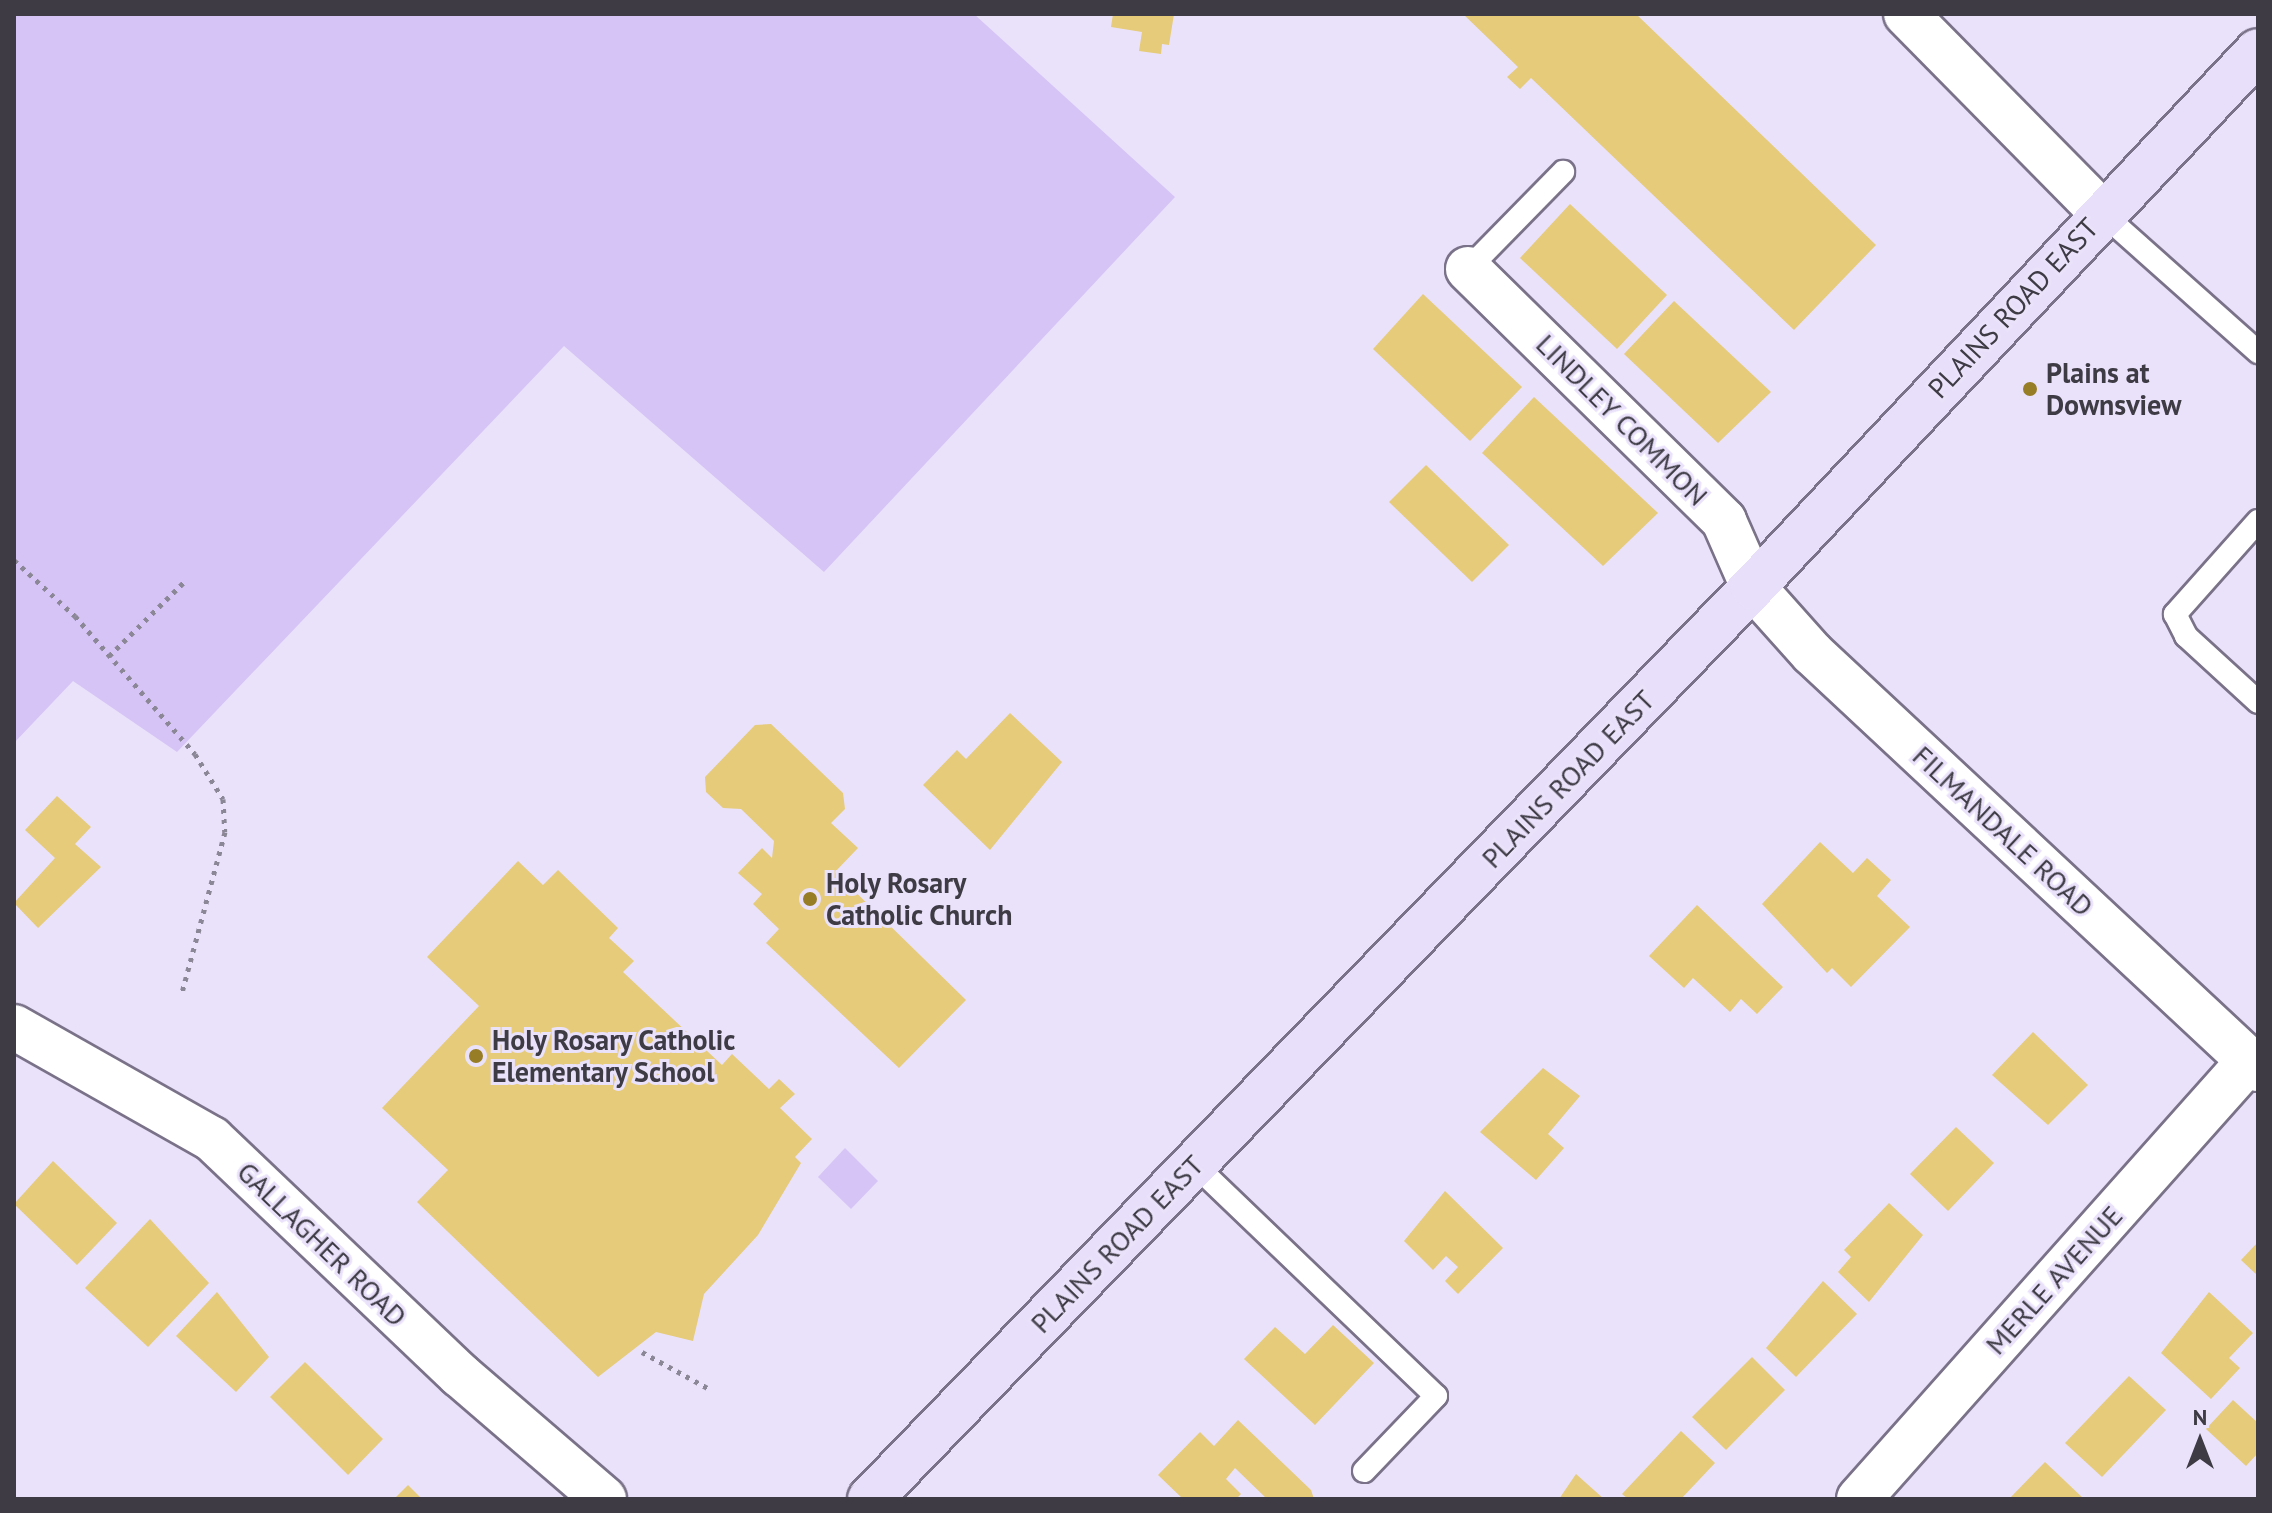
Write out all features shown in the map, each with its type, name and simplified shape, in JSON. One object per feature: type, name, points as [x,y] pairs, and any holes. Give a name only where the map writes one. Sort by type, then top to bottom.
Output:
[{"type":"main road","name":"PLAINS ROAD EAST","points":[[870,1499],[1753,587],[2102,213],[2258,51]]},
{"type":"street","points":[[1906,14],[2102,213]]},
{"type":"street","name":"LINDLEY COMMON","points":[[1468,269],[1724,521],[1753,587]]},
{"type":"street","name":"FILMANDALE ROAD","points":[[1753,587],[1812,653],[2254,1065]]},
{"type":"street","name":"GALLAGHER ROAD","points":[[14,1027],[212,1139],[460,1375],[604,1499]]},
{"type":"street","name":"MERLE AVENUE","points":[[1859,1499],[2254,1065]]},
{"type":"lane","points":[[1468,269],[1563,172]]},
{"type":"lane","points":[[2102,213],[2258,352]]},
{"type":"lane","points":[[2258,521],[2175,614],[2186,636],[2258,702]]},
{"type":"lane","points":[[1194,1164],[1436,1396],[1364,1471]]},
{"type":"path","points":[[14,560],[109,656],[223,799],[225,832],[182,993]]},
{"type":"path","points":[[109,656],[185,581]]},
{"type":"path","points":[[642,1352],[711,1390]]},
{"type":"shaded area","points":[[14,14],[974,14],[1175,197],[824,572],[564,346],[177,752],[73,681],[14,743]]},
{"type":"shaded area","points":[[845,1148],[878,1181],[851,1209],[818,1177]]},
{"type":"building","points":[[1113,14],[1174,14],[1169,45],[1162,44],[1161,54],[1139,51],[1142,32],[1111,27]]},
{"type":"building","points":[[1463,14],[1636,14],[1876,245],[1794,330],[1531,78],[1520,89],[1507,77],[1518,67]]},
{"type":"building","points":[[1570,204],[1667,295],[1617,349],[1520,258]]},
{"type":"building","points":[[1423,294],[1522,387],[1470,441],[1373,349]]},
{"type":"building","points":[[1674,301],[1771,392],[1718,443],[1624,354]]},
{"type":"building","points":[[1534,397],[1658,513],[1603,566],[1482,453]]},
{"type":"building","points":[[1426,465],[1509,545],[1472,582],[1389,502]]},
{"type":"building","points":[[1010,713],[1062,762],[990,850],[923,785],[957,750],[966,759]]},
{"type":"building","name":"Holy Rosary Catholic Church","points":[[771,724],[843,793],[845,809],[831,823],[858,848],[835,872],[966,1000],[899,1068],[766,943],[779,929],[753,904],[762,894],[738,873],[762,848],[772,858],[774,841],[741,809],[723,808],[706,792],[705,777],[755,725]]},
{"type":"building","points":[[57,796],[91,827],[75,844],[101,867],[38,928],[14,903],[55,858],[25,830]]},
{"type":"building","points":[[1820,842],[1853,873],[1867,858],[1891,880],[1877,896],[1910,927],[1851,987],[1832,968],[1827,973],[1762,904]]},
{"type":"building","points":[[518,861],[543,885],[558,870],[618,928],[609,938],[634,961],[623,972],[722,1065],[732,1054],[769,1089],[779,1079],[795,1094],[780,1108],[812,1139],[795,1157],[801,1163],[758,1235],[704,1294],[693,1341],[656,1332],[598,1377],[417,1202],[448,1170],[382,1108],[479,1006],[427,957]]},
{"type":"building","points":[[1697,905],[1783,987],[1757,1014],[1741,999],[1730,1012],[1693,978],[1684,988],[1649,956]]},
{"type":"building","points":[[2033,1032],[2088,1085],[2048,1125],[1992,1075]]},
{"type":"building","points":[[1543,1068],[1580,1096],[1548,1134],[1564,1148],[1536,1180],[1480,1132]]},
{"type":"building","points":[[1956,1127],[1994,1163],[1948,1211],[1910,1174]]},
{"type":"building","points":[[53,1161],[117,1223],[77,1265],[14,1204]]},
{"type":"building","points":[[1445,1191],[1503,1248],[1458,1294],[1445,1281],[1458,1267],[1446,1256],[1433,1270],[1404,1241]]},
{"type":"building","points":[[1889,1203],[1923,1235],[1869,1302],[1838,1272],[1851,1257],[1844,1250]]},
{"type":"building","points":[[150,1219],[209,1283],[148,1347],[85,1288]]},
{"type":"building","points":[[2258,1242],[2258,1276],[2241,1260]]},
{"type":"building","points":[[1823,1281],[1857,1314],[1796,1377],[1766,1348]]},
{"type":"building","points":[[217,1292],[269,1357],[236,1392],[176,1336]]},
{"type":"building","points":[[2209,1292],[2253,1333],[2229,1358],[2240,1368],[2211,1399],[2161,1353]]},
{"type":"building","points":[[1333,1325],[1374,1363],[1315,1425],[1244,1359],[1275,1327],[1305,1354]]},
{"type":"building","points":[[1752,1357],[1785,1390],[1726,1450],[1692,1417]]},
{"type":"building","points":[[305,1362],[383,1439],[348,1475],[270,1397]]},
{"type":"building","points":[[2129,1376],[2166,1410],[2102,1477],[2065,1443]]},
{"type":"building","points":[[2233,1400],[2258,1423],[2258,1453],[2246,1466],[2206,1429]]},
{"type":"building","points":[[1238,1420],[1311,1490],[1314,1499],[1267,1499],[1235,1468],[1226,1479],[1241,1494],[1236,1499],[1183,1499],[1158,1475],[1200,1432],[1214,1446]]},
{"type":"building","points":[[1681,1431],[1715,1463],[1681,1499],[1628,1499],[1622,1494]]},
{"type":"building","points":[[2045,1462],[2084,1499],[2009,1499]]},
{"type":"building","points":[[1576,1474],[1604,1499],[1559,1499]]},
{"type":"building","points":[[408,1485],[422,1499],[394,1499]]},
{"type":"place","name":"Plains at Downsview","points":[[2030,389]]},
{"type":"place","name":"Holy Rosary Catholic Church","points":[[810,899]]},
{"type":"place","name":"Holy Rosary Catholic Elementary School","points":[[476,1056]]}]
